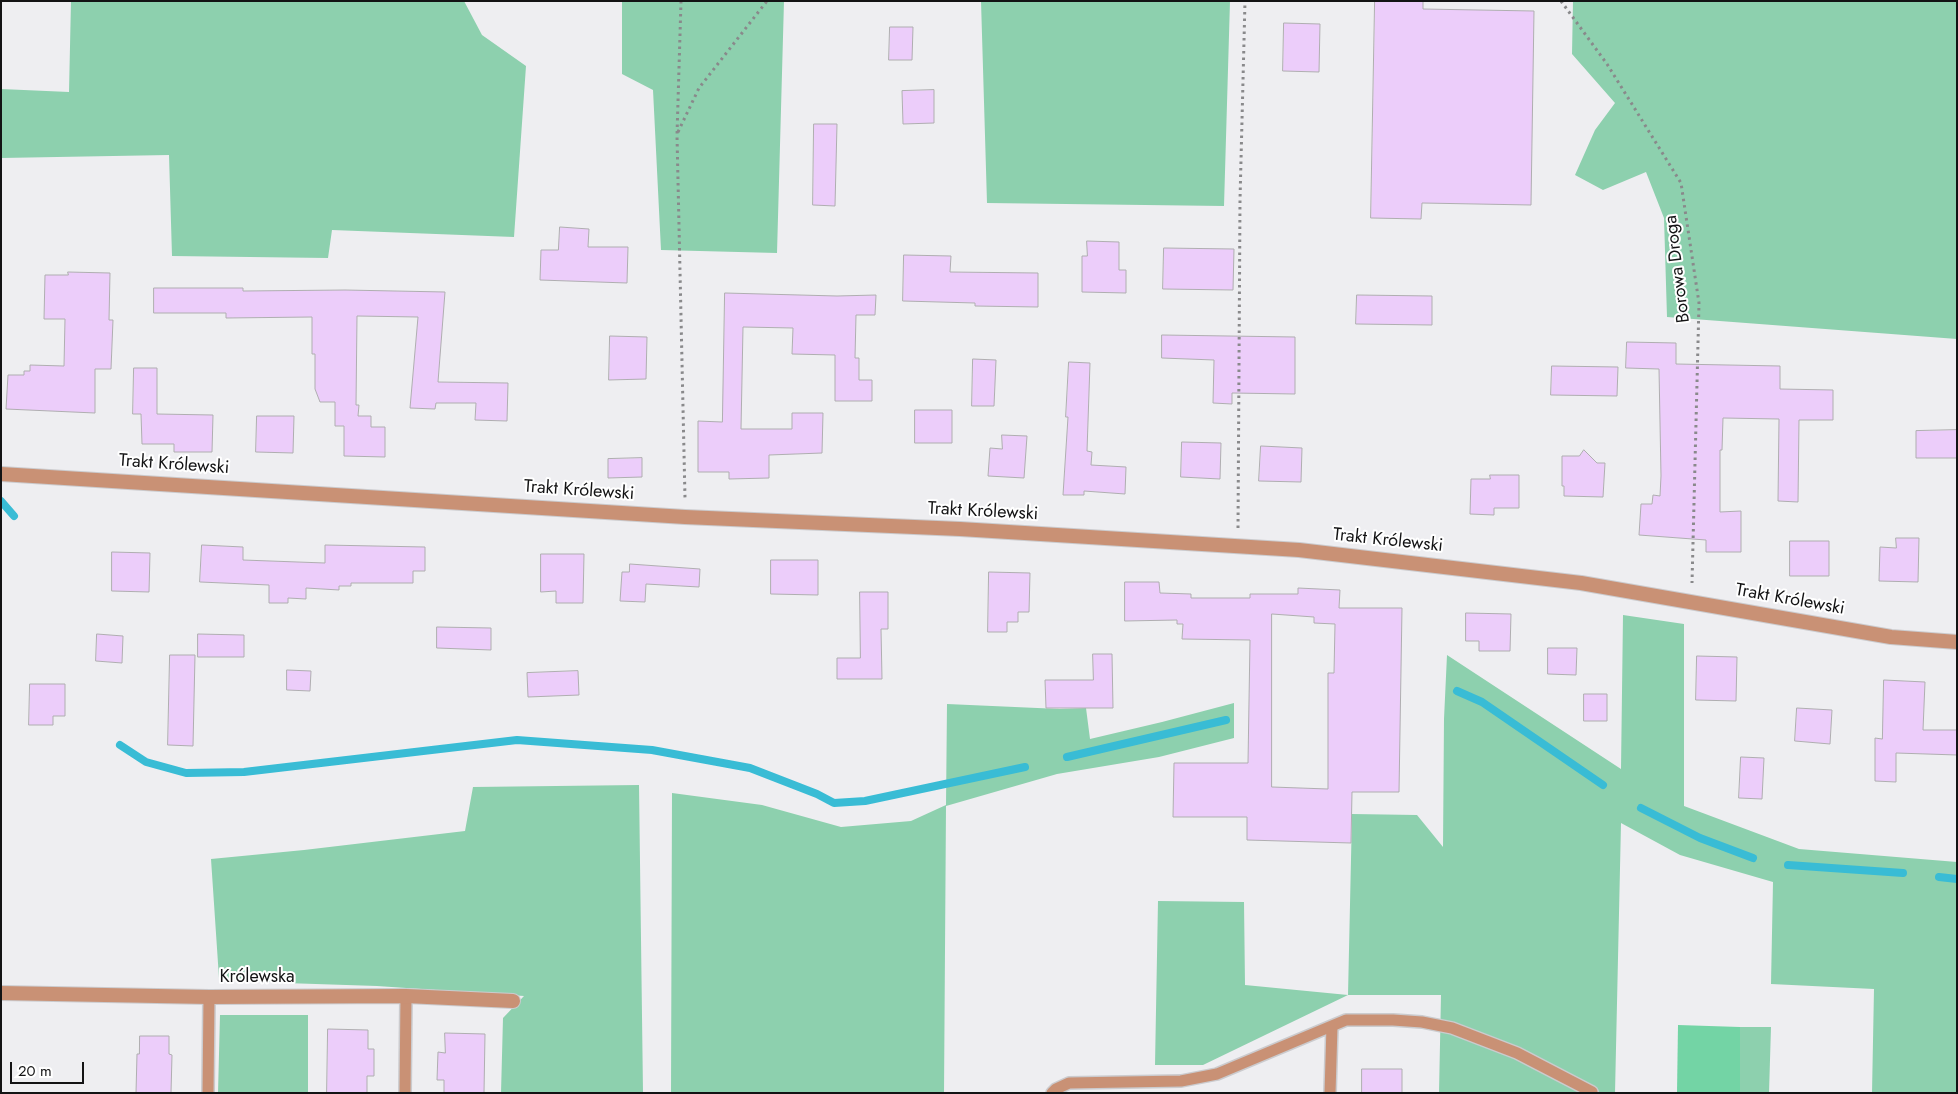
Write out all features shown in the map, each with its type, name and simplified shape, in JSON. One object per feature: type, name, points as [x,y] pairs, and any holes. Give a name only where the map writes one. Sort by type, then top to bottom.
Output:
[{"type":"street","name":"Trakt Królewski","points":[[1,474],[685,517],[960,528],[1299,550],[1581,583],[1891,637],[1957,642]]},
{"type":"street","name":"Królewska","points":[[1,993],[406,996],[512,1001]]},
{"type":"lane","points":[[208,1093],[209,996]]},
{"type":"lane","points":[[404,1093],[406,996]]},
{"type":"lane","points":[[1052,1093],[1069,1083],[1181,1081],[1217,1074],[1346,1020],[1422,1022],[1452,1028],[1517,1053],[1592,1092]]},
{"type":"lane","points":[[1330,1093],[1332,1026]]},
{"type":"path","points":[[681,1],[677,134],[685,517]]},
{"type":"path","points":[[677,134],[699,88],[767,1]]},
{"type":"path","points":[[1241,547],[1237,522],[1240,200],[1245,1]]},
{"type":"path","name":"Borowa Droga","points":[[1561,1],[1607,64],[1681,183],[1700,303],[1691,601]]},
{"type":"green space","points":[[71,1],[464,1],[482,35],[526,66],[514,237],[332,230],[328,258],[172,256],[169,155],[1,158],[1,89],[69,92]]},
{"type":"green space","points":[[622,1],[784,1],[777,253],[661,250],[653,90],[622,74]]},
{"type":"green space","points":[[981,1],[1230,1],[1224,206],[987,203]]},
{"type":"green space","points":[[1573,1],[1957,1],[1957,339],[1667,317],[1664,218],[1646,172],[1603,190],[1575,175],[1595,130],[1615,103],[1572,54]]},
{"type":"green space","points":[[1623,615],[1684,624],[1684,806],[1799,849],[1957,862],[1957,1093],[1872,1093],[1874,989],[1771,984],[1773,882],[1680,855],[1621,823],[1615,1093],[1439,1093],[1441,995],[1348,995],[1352,814],[1417,815],[1443,847],[1444,719],[1447,655],[1621,769]]},
{"type":"green space","points":[[1234,703],[1234,738],[1159,757],[1057,774],[946,806],[944,1093],[671,1093],[672,793],[762,805],[841,827],[911,821],[946,805],[947,704],[1060,709],[1086,708],[1090,739]]},
{"type":"green space","points":[[639,785],[643,1093],[501,1093],[503,1018],[524,996],[219,978],[211,859],[465,831],[473,787]]},
{"type":"green space","points":[[1158,901],[1244,902],[1245,985],[1348,995],[1203,1065],[1155,1065]]},
{"type":"green space","points":[[220,1015],[308,1015],[308,1093],[218,1093]]},
{"type":"green space","points":[[1678,1025],[1740,1027],[1740,1093],[1677,1093]]},
{"type":"green space","points":[[1740,1027],[1771,1027],[1769,1093],[1740,1093]]},
{"type":"building","points":[[1375,1],[1423,1],[1423,9],[1534,11],[1531,205],[1422,203],[1421,219],[1371,218]]},
{"type":"building","points":[[1284,23],[1320,24],[1319,72],[1283,71]]},
{"type":"building","points":[[890,27],[913,27],[912,60],[889,60]]},
{"type":"building","points":[[934,90],[934,123],[903,124],[902,91]]},
{"type":"building","points":[[814,124],[837,124],[835,206],[813,205]]},
{"type":"building","points":[[560,227],[589,229],[588,247],[628,247],[627,283],[540,280],[541,250],[558,250]]},
{"type":"building","points":[[1087,241],[1119,242],[1119,270],[1126,270],[1126,293],[1082,292],[1082,256],[1087,256]]},
{"type":"building","points":[[1164,248],[1234,249],[1233,290],[1163,289]]},
{"type":"building","points":[[904,255],[951,256],[950,272],[1038,273],[1038,307],[975,306],[975,303],[903,301]]},
{"type":"building","points":[[68,272],[110,273],[109,320],[113,320],[111,369],[95,369],[95,413],[6,409],[8,375],[24,375],[24,371],[30,371],[30,365],[64,366],[65,319],[44,319],[45,275],[68,275]]},
{"type":"building","points":[[154,288],[243,288],[243,291],[345,290],[445,292],[438,382],[508,383],[507,421],[475,420],[476,403],[436,403],[435,409],[410,408],[418,317],[357,316],[356,405],[359,405],[358,416],[371,416],[371,427],[385,427],[385,457],[344,456],[344,426],[335,426],[335,402],[320,402],[315,389],[315,354],[312,354],[312,317],[226,318],[226,313],[154,313]]},
{"type":"building","points":[[725,293],[837,296],[876,295],[875,315],[856,315],[855,358],[859,358],[859,380],[872,380],[872,401],[835,401],[835,355],[792,354],[793,328],[743,327],[741,429],[792,429],[792,413],[823,413],[822,453],[769,455],[769,478],[729,479],[729,472],[698,472],[698,421],[722,422]]},
{"type":"building","points":[[1357,295],[1432,296],[1432,325],[1356,324]]},
{"type":"building","points":[[1162,335],[1295,337],[1295,394],[1232,393],[1232,404],[1213,403],[1214,360],[1162,358]]},
{"type":"building","points":[[610,336],[647,337],[646,379],[609,380]]},
{"type":"building","points":[[1627,342],[1676,343],[1676,364],[1780,366],[1780,389],[1833,390],[1833,420],[1799,420],[1798,502],[1778,501],[1779,419],[1723,418],[1722,450],[1720,450],[1720,512],[1741,511],[1741,552],[1706,552],[1706,540],[1639,535],[1641,504],[1652,504],[1653,495],[1660,496],[1659,369],[1626,368]]},
{"type":"building","points":[[973,359],[996,360],[994,406],[972,406]]},
{"type":"building","points":[[1069,362],[1090,363],[1087,451],[1092,452],[1091,465],[1126,467],[1125,494],[1084,491],[1084,495],[1063,495]]},
{"type":"building","points":[[1552,366],[1618,367],[1617,396],[1551,395]]},
{"type":"building","points":[[134,368],[157,368],[157,414],[213,415],[212,452],[174,452],[174,444],[142,444],[141,414],[133,414]]},
{"type":"building","points":[[915,410],[952,410],[952,443],[915,443]]},
{"type":"building","points":[[257,416],[294,416],[293,453],[256,452]]},
{"type":"building","points":[[1957,430],[1957,458],[1916,458],[1916,431]]},
{"type":"building","points":[[1002,435],[1027,436],[1024,478],[988,476],[990,448],[1002,449]]},
{"type":"building","points":[[1182,442],[1221,443],[1220,479],[1181,477]]},
{"type":"building","points":[[1261,446],[1302,448],[1301,482],[1259,481]]},
{"type":"building","points":[[1584,450],[1597,463],[1605,463],[1603,497],[1564,496],[1562,456],[1579,456]]},
{"type":"building","points":[[642,458],[642,477],[608,478],[608,459]]},
{"type":"building","points":[[1490,475],[1519,475],[1519,508],[1494,508],[1494,515],[1470,514],[1471,479],[1490,479]]},
{"type":"building","points":[[1896,538],[1919,538],[1918,582],[1879,581],[1880,547],[1896,548]]},
{"type":"building","points":[[1790,541],[1829,541],[1829,576],[1790,576]]},
{"type":"building","points":[[202,545],[243,547],[243,560],[325,563],[325,545],[425,547],[425,571],[413,571],[413,583],[351,583],[351,586],[339,586],[339,590],[306,588],[306,599],[288,598],[288,603],[269,603],[269,585],[200,582]]},
{"type":"building","points":[[112,552],[150,553],[149,592],[112,591]]},
{"type":"building","points":[[541,554],[584,554],[583,603],[556,603],[556,591],[541,592]]},
{"type":"building","points":[[771,560],[818,560],[818,595],[771,594]]},
{"type":"building","points":[[630,564],[700,569],[699,587],[646,584],[645,602],[620,601],[622,572],[629,572]]},
{"type":"building","points":[[989,572],[1030,573],[1029,612],[1018,612],[1018,622],[1007,622],[1007,632],[988,632]]},
{"type":"building","points":[[1125,582],[1159,582],[1160,593],[1191,594],[1191,598],[1250,598],[1250,594],[1298,594],[1298,588],[1340,590],[1339,608],[1402,608],[1399,792],[1352,792],[1351,843],[1247,840],[1247,817],[1173,817],[1174,763],[1248,763],[1250,640],[1182,639],[1183,624],[1177,624],[1177,620],[1125,621]],"holes":[[[1272,614],[1314,617],[1314,623],[1335,624],[1334,673],[1328,673],[1328,789],[1272,787]]]},
{"type":"building","points":[[860,592],[888,592],[888,629],[881,629],[882,679],[837,679],[837,658],[860,658]]},
{"type":"building","points":[[1466,613],[1511,614],[1510,651],[1479,651],[1479,641],[1466,641]]},
{"type":"building","points":[[437,627],[491,628],[491,650],[437,648]]},
{"type":"building","points":[[97,634],[123,636],[122,663],[96,661]]},
{"type":"building","points":[[198,634],[244,635],[244,657],[198,657]]},
{"type":"building","points":[[1548,648],[1577,648],[1576,675],[1548,674]]},
{"type":"building","points":[[1093,654],[1112,654],[1113,708],[1046,708],[1045,680],[1093,680]]},
{"type":"building","points":[[170,655],[195,655],[193,746],[168,745]]},
{"type":"building","points":[[1697,656],[1737,657],[1736,701],[1696,700]]},
{"type":"building","points":[[287,670],[311,671],[310,691],[287,690]]},
{"type":"building","points":[[578,671],[579,695],[528,697],[527,673]]},
{"type":"building","points":[[1884,680],[1925,682],[1923,730],[1957,730],[1957,755],[1896,753],[1896,782],[1875,781],[1875,738],[1882,739]]},
{"type":"building","points":[[30,684],[65,684],[65,716],[53,716],[53,725],[29,725]]},
{"type":"building","points":[[1584,694],[1607,694],[1607,721],[1584,721]]},
{"type":"building","points":[[1797,708],[1832,710],[1830,744],[1795,741]]},
{"type":"building","points":[[1741,757],[1764,758],[1762,799],[1739,798]]},
{"type":"building","points":[[328,1029],[368,1030],[368,1049],[374,1049],[374,1076],[367,1076],[367,1093],[327,1093]]},
{"type":"building","points":[[445,1033],[485,1034],[484,1093],[444,1093],[444,1080],[437,1080],[438,1052],[445,1053]]},
{"type":"building","points":[[140,1036],[169,1036],[169,1054],[172,1055],[171,1093],[136,1093],[137,1054],[139,1054]]},
{"type":"building","points":[[1362,1069],[1402,1069],[1402,1093],[1362,1093]]},
{"type":"waterway","points":[[1,501],[14,516]]},
{"type":"waterway","points":[[1457,691],[1482,702],[1603,785]]},
{"type":"waterway","points":[[1067,757],[1226,720]]},
{"type":"waterway","points":[[120,745],[146,762],[186,773],[244,772],[517,740],[652,750],[750,768],[817,794],[834,803],[865,801],[1025,767]]},
{"type":"waterway","points":[[1641,808],[1700,838],[1753,858]]},
{"type":"waterway","points":[[1788,865],[1903,873]]},
{"type":"waterway","points":[[1939,877],[1957,879]]}]
